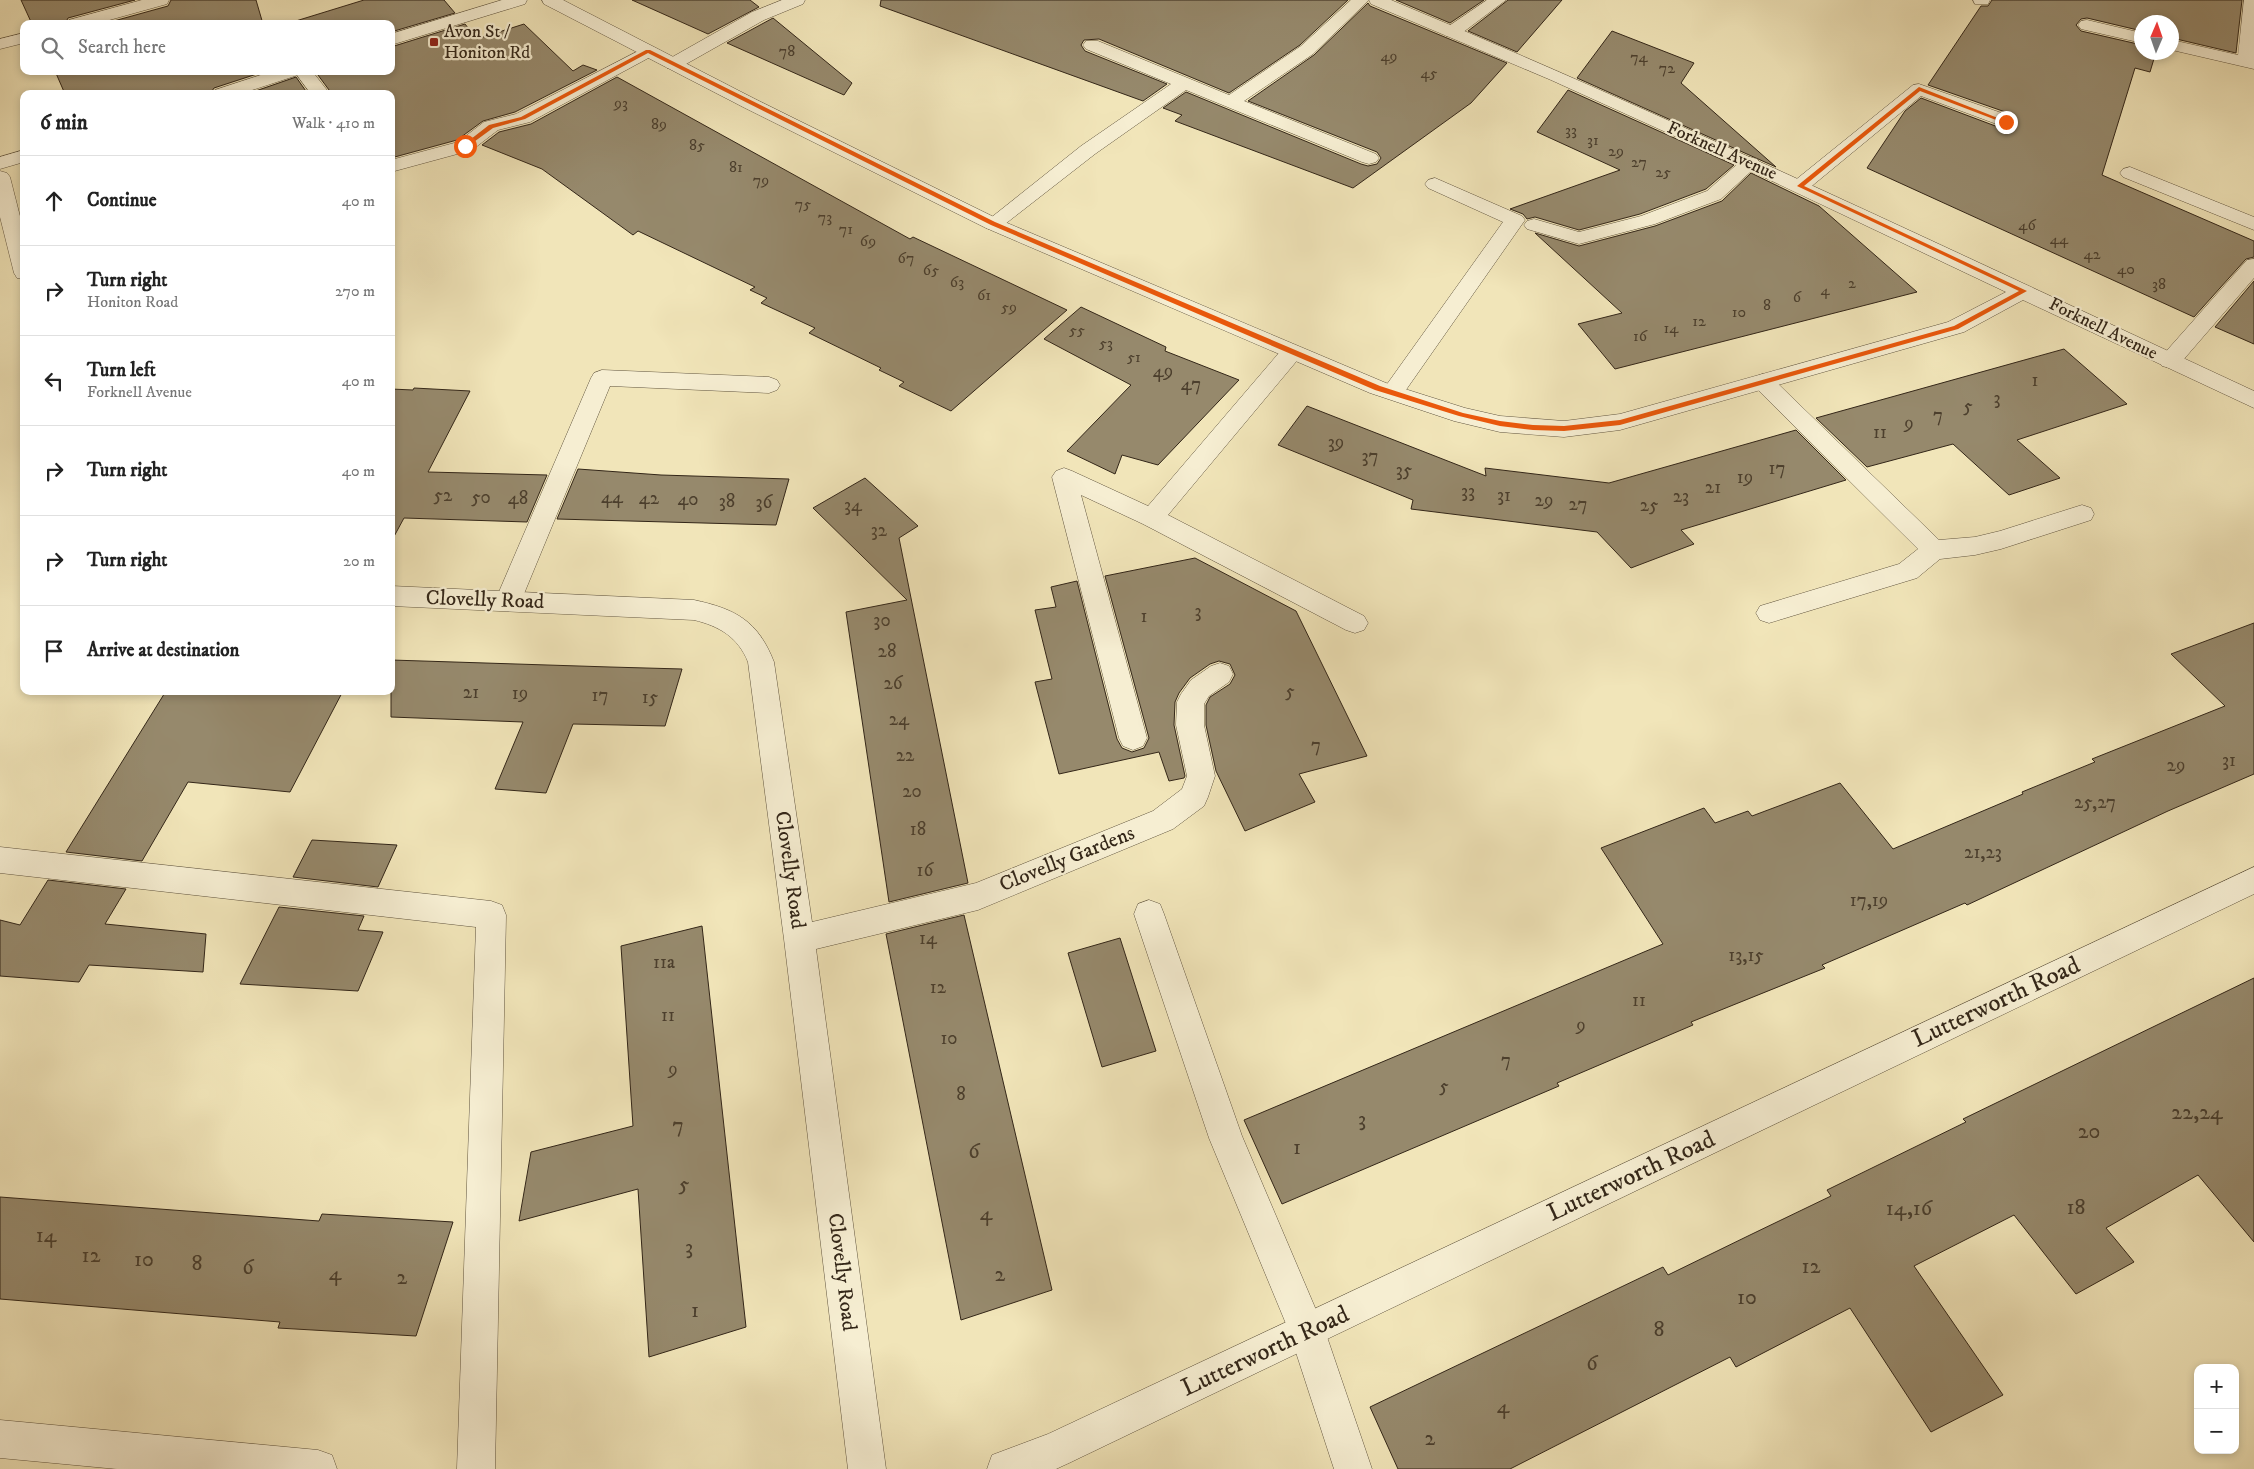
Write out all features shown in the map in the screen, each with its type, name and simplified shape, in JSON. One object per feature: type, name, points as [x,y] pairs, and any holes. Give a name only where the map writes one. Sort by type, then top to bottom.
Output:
[{"type":"street","points":[[89,20],[161,0]]},
{"type":"street","points":[[395,39],[519,0]]},
{"type":"street","points":[[550,0],[673,64],[993,224],[1378,388],[1462,415],[1500,424],[1533,428],[1564,428],[1620,422],[1956,327],[2024,291]]},
{"type":"street","points":[[673,64],[758,16],[796,0]]},
{"type":"street","points":[[1231,102],[1307,50],[1361,0]]},
{"type":"street","name":"Forknell Avenue","points":[[1377,0],[1557,76],[1750,163],[2254,400]]},
{"type":"street","points":[[1452,32],[1498,0]]},
{"type":"street","points":[[2179,47],[2250,63],[2252,0]]},
{"type":"street","points":[[2087,25],[2134,36]]},
{"type":"street","points":[[0,44],[20,39]]},
{"type":"street","points":[[1092,45],[1369,158]]},
{"type":"street","points":[[395,165],[465,146],[491,126],[523,118],[648,51]]},
{"type":"street","points":[[233,90],[280,75]]},
{"type":"street","points":[[306,75],[318,90]]},
{"type":"street","points":[[993,224],[1088,150],[1184,83]]},
{"type":"street","points":[[1800,186],[1919,89],[2006,122]]},
{"type":"street","points":[[0,163],[20,157]]},
{"type":"street","points":[[1534,225],[1579,238],[1648,220],[1714,195],[1750,163]]},
{"type":"street","points":[[2130,173],[2254,224]]},
{"type":"street","points":[[0,177],[20,257]]},
{"type":"street","points":[[1393,392],[1515,220],[1435,184]]},
{"type":"street","points":[[2170,361],[2254,265]]},
{"type":"street","points":[[1152,518],[1292,352]]},
{"type":"street","points":[[508,601],[602,378],[769,385]]},
{"type":"street","points":[[1763,382],[1934,550]]},
{"type":"street","points":[[1132,738],[1064,477],[1152,518],[1355,623]]},
{"type":"street","points":[[1770,613],[1908,571],[1934,550],[2001,540],[2082,514]]},
{"type":"street","name":"Clovelly Road","points":[[395,596],[694,610],[723,617],[752,640],[761,662],[867,1469]]},
{"type":"street","name":"Clovelly Gardens","points":[[799,940],[978,896],[1163,820],[1194,797],[1201,776],[1190,725],[1192,702],[1200,688],[1220,674]]},
{"type":"street","points":[[0,860],[491,915],[476,1469]]},
{"type":"street","name":"Lutterworth Road","points":[[1006,1469],[1056,1450],[2254,880]]},
{"type":"street","points":[[1149,914],[1226,1138],[1307,1331],[1353,1469]]},
{"type":"street","points":[[0,1439],[318,1469]]},
{"type":"building","points":[[21,0],[135,0],[68,18],[67,20],[30,20]]},
{"type":"building","points":[[171,0],[256,0],[262,20],[117,20],[168,6]]},
{"type":"building","points":[[364,0],[444,0],[455,13],[395,31],[395,20],[299,20]]},
{"type":"building","points":[[632,0],[750,0],[759,7],[708,34]]},
{"type":"building","points":[[881,0],[1348,0],[1300,45],[1229,93],[1099,39],[1084,40],[1081,45],[1085,51],[1167,84],[1143,101],[880,6]]},
{"type":"building","points":[[1396,0],[1484,0],[1450,23]]},
{"type":"building","points":[[1508,0],[1562,0],[1517,52],[1468,31]]},
{"type":"building","points":[[1992,0],[2242,0],[2236,53],[2179,40],[2179,15],[2134,15],[2134,29],[2087,18],[2081,19],[2076,25],[2081,31],[2134,43],[2134,60],[2154,60],[2150,72],[2135,68],[2102,175],[2254,241],[2254,257],[2246,259],[2194,317],[1867,168],[1905,111],[1921,98],[1998,127],[2007,129],[2015,126],[2017,120],[2014,115],[1928,85],[1981,6],[1988,6]]},
{"type":"building","points":[[1368,3],[1370,6],[1507,63],[1471,103],[1353,188],[1175,121],[1182,115],[1163,108],[1186,92],[1361,164],[1368,166],[1377,164],[1381,158],[1377,152],[1248,101],[1314,55]]},
{"type":"building","points":[[773,18],[852,83],[844,95],[727,43]]},
{"type":"building","points":[[465,24],[477,39],[524,24],[573,71],[583,65],[597,70],[515,112],[483,121],[457,140],[395,157],[395,90],[329,90],[318,75],[395,75],[395,46]]},
{"type":"building","points":[[1612,31],[1694,63],[1681,83],[1776,167],[1577,78]]},
{"type":"building","points":[[57,75],[254,75],[213,90],[63,90]]},
{"type":"building","points":[[296,77],[305,90],[259,90]]},
{"type":"building","points":[[617,77],[910,239],[913,237],[1067,310],[951,411],[899,386],[904,382],[879,370],[881,368],[809,333],[815,328],[761,303],[767,298],[750,290],[755,287],[638,231],[633,235],[542,169],[482,145],[499,132],[531,124]]},
{"type":"building","points":[[1568,90],[1734,165],[1706,189],[1640,214],[1579,230],[1535,217],[1527,219],[1523,214],[1510,209],[1620,170],[1537,132]]},
{"type":"building","points":[[1751,173],[1819,206],[1917,292],[1615,369],[1578,324],[1622,313],[1535,233],[1579,246],[1655,226],[1722,201]]},
{"type":"building","points":[[2254,281],[2254,344],[2215,327]]},
{"type":"building","points":[[1081,307],[1166,347],[1165,351],[1239,380],[1158,465],[1122,455],[1115,474],[1067,451],[1131,385],[1044,339]]},
{"type":"building","points":[[2064,349],[2127,404],[2017,440],[2060,478],[2009,495],[1953,444],[1867,467],[1816,418]]},
{"type":"building","points":[[414,388],[470,391],[428,472],[547,475],[527,522],[404,518],[395,535],[395,389],[413,390]]},
{"type":"building","points":[[1307,406],[1486,476],[1485,468],[1609,483],[1796,430],[1846,480],[1681,530],[1694,544],[1631,568],[1597,532],[1411,509],[1413,500],[1278,445]]},
{"type":"building","points":[[578,469],[661,475],[789,479],[776,525],[557,519]]},
{"type":"building","points":[[865,478],[918,526],[899,538],[968,883],[889,902],[846,612],[907,600],[813,508]]},
{"type":"building","points":[[1195,558],[1296,611],[1367,756],[1299,774],[1315,802],[1245,831],[1216,771],[1206,725],[1206,705],[1210,697],[1230,684],[1235,675],[1230,664],[1219,661],[1210,664],[1190,678],[1179,693],[1175,702],[1174,725],[1185,776],[1184,778],[1169,781],[1159,752],[1059,774],[1035,682],[1052,679],[1035,610],[1056,607],[1051,587],[1077,581],[1117,739],[1122,748],[1132,752],[1144,748],[1149,738],[1105,576]]},
{"type":"building","points":[[2254,623],[2254,774],[2168,811],[1967,905],[1965,903],[1822,965],[1825,968],[1691,1022],[1693,1025],[1557,1083],[1559,1086],[1282,1204],[1244,1120],[1663,944],[1601,848],[1704,808],[1715,823],[1748,811],[1752,816],[1840,783],[1893,849],[2095,762],[2092,759],[2225,706],[2171,654]]},
{"type":"building","points":[[395,660],[682,669],[665,726],[573,724],[546,793],[495,789],[523,722],[391,717],[391,695],[395,695]]},
{"type":"building","points":[[164,695],[341,695],[290,792],[188,782],[142,861],[66,852]]},
{"type":"building","points":[[312,840],[397,845],[378,887],[293,877]]},
{"type":"building","points":[[48,880],[126,889],[105,924],[206,934],[203,972],[89,965],[79,982],[0,976],[0,920],[20,925]]},
{"type":"building","points":[[279,907],[364,916],[358,930],[383,932],[358,991],[240,984]]},
{"type":"building","points":[[964,915],[1052,1290],[961,1320],[886,934]]},
{"type":"building","points":[[702,926],[746,1327],[649,1357],[638,1189],[519,1221],[531,1152],[633,1126],[621,946]]},
{"type":"building","points":[[1120,938],[1156,1051],[1102,1067],[1068,953]]},
{"type":"building","points":[[2254,978],[2254,1242],[2198,1175],[2106,1228],[2134,1262],[2076,1294],[2014,1215],[1914,1266],[2003,1395],[1931,1432],[1850,1308],[1736,1367],[1730,1357],[1510,1469],[1398,1469],[1370,1407],[1663,1267],[1668,1275],[1831,1196],[1827,1190],[1966,1122],[1963,1119]]},
{"type":"building","points":[[0,1197],[319,1221],[322,1214],[453,1222],[416,1336],[278,1328],[280,1322],[0,1299]]},
{"type":"place","name":"Avon St / Honiton Rd","points":[[434,42]]},
{"type":"route","points":[[465,146],[491,126],[523,118],[648,51],[993,224],[1378,388],[1462,415],[1500,424],[1533,428],[1564,428],[1620,422],[1956,327],[2024,291],[1800,186],[1919,89],[2006,122]]}]
